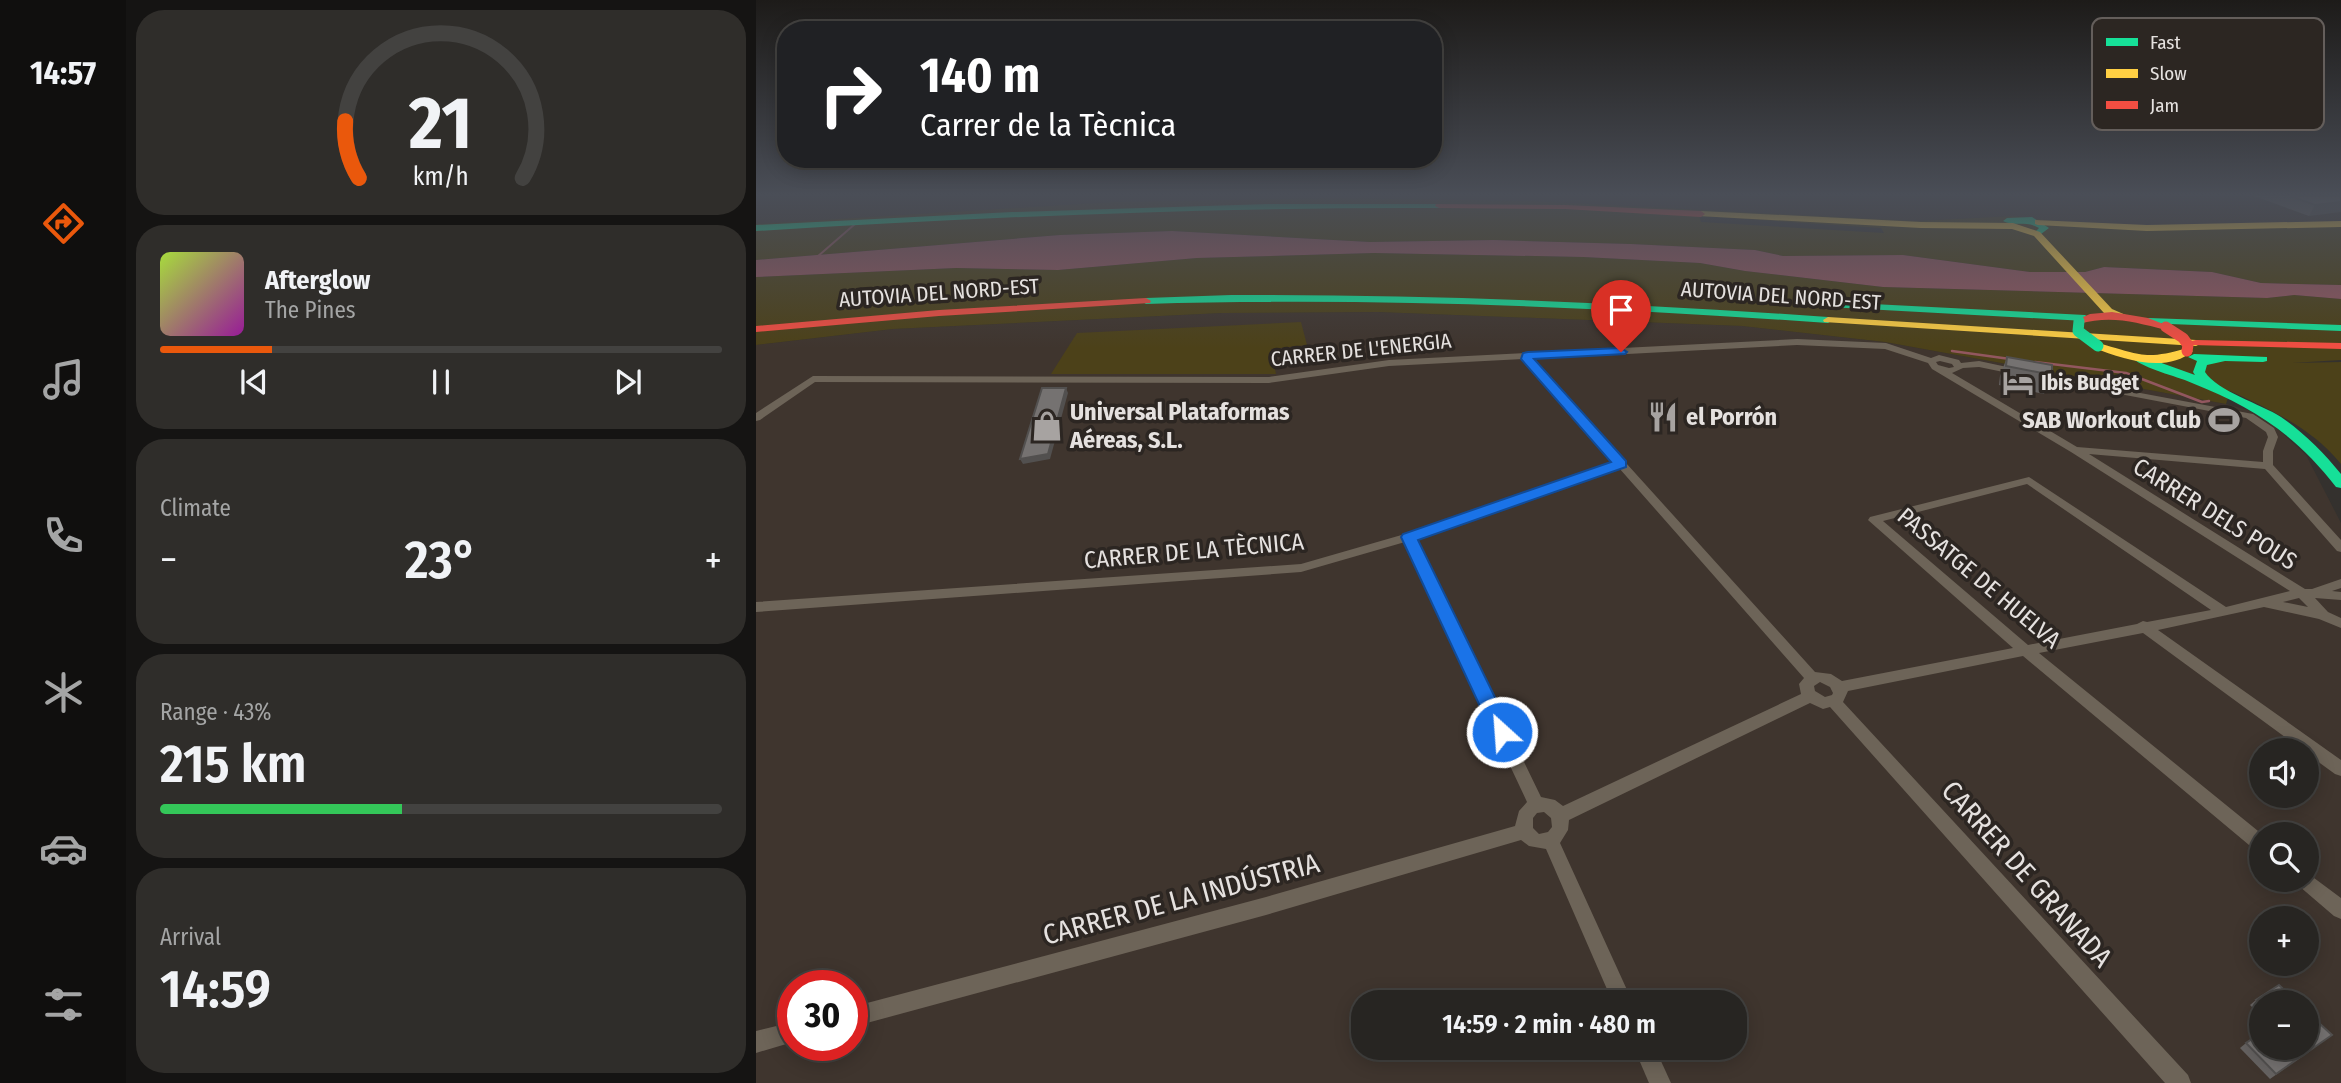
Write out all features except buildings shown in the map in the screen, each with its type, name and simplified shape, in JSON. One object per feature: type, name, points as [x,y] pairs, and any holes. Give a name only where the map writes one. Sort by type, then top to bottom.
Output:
[{"type":"main road","points":[[2047,247],[2111,314]]},
{"type":"main road","name":"AUTOVIA DEL NORD-EST","points":[[756,320],[982,301],[1200,291],[1390,289],[1654,298],[2203,335],[2341,337]]},
{"type":"main road","points":[[1654,298],[2082,320],[2111,314],[2149,321],[2341,328]]},
{"type":"main road","name":"AUTOVIA DEL NORD-EST","points":[[756,328],[1012,308],[1223,299],[1485,299],[1705,311],[2058,337],[2341,346]]},
{"type":"main road","points":[[1705,311],[1971,342],[2116,353]]},
{"type":"main road","points":[[2082,320],[2076,328],[2081,335],[2098,346],[2179,374],[2269,415],[2307,440],[2324,457],[2341,484]]},
{"type":"main road","points":[[2149,321],[2166,327],[2186,341],[2169,366],[2179,374]]},
{"type":"main road","points":[[2138,358],[2178,355],[2230,359]]},
{"type":"main road","points":[[2221,391],[2204,380],[2199,372],[2203,362],[2341,355]]},
{"type":"street","name":"CARRER DE L'ENERGIA","points":[[756,418],[813,379],[1269,380],[1389,363],[1797,342],[1874,345],[1912,353],[1931,361],[1932,365],[1939,369],[1979,365],[2239,413],[2262,422],[2270,430],[2273,438],[2268,451],[2268,466]]},
{"type":"street","name":"CARRER DE L'ENERGIA","points":[[1912,353],[1927,353],[1944,358],[1956,362],[1958,368]]},
{"type":"street","points":[[1528,356],[1527,359],[1812,678]]},
{"type":"street","points":[[1931,361],[1944,358]]},
{"type":"street","points":[[1958,368],[1963,382]]},
{"type":"street","name":"CARRER DELS POUS","points":[[1939,369],[2306,594]]},
{"type":"street","points":[[2075,450],[2268,466],[2341,548]]},
{"type":"street","name":"CARRER DE LA TÈCNICA","points":[[756,607],[1301,568],[1409,537],[1620,464]]},
{"type":"street","name":"PASSATGE DE HUELVA","points":[[2224,612],[2029,480],[1874,520],[2025,650],[2249,834]]},
{"type":"street","points":[[1409,537],[1537,806]]},
{"type":"street","points":[[1837,694],[1828,678],[1812,678],[1805,685],[1810,696],[1823,702],[1837,694],[2025,650],[2224,612],[2306,594],[2341,583]]},
{"type":"street","points":[[2306,594],[2341,596]]},
{"type":"street","points":[[2306,594],[2324,616]]},
{"type":"street","points":[[2265,603],[2341,621]]},
{"type":"street","points":[[2143,626],[2341,769]]},
{"type":"street","name":"CARRER DE GRANADA","points":[[1837,694],[2180,1083]]},
{"type":"street","points":[[1560,816],[1810,696]]},
{"type":"street","points":[[1537,806],[1550,807],[1560,816],[1560,830],[1550,839],[1534,840],[1524,831],[1524,815],[1537,806]]},
{"type":"street","name":"CARRER DE LA INDÚSTRIA","points":[[868,1013],[1266,906],[1524,831]]},
{"type":"street","points":[[1550,839],[1617,990]]},
{"type":"street","points":[[2319,892],[2341,910]]},
{"type":"street","points":[[756,1042],[777,1036]]},
{"type":"street","points":[[1649,1060],[1660,1083]]},
{"type":"shaded area","points":[[756,247],[920,247],[756,260]]},
{"type":"shaded area","points":[[920,247],[1683,247],[1755,250],[1783,256],[1903,255],[2030,272],[2085,272],[2104,267],[2212,272],[2261,283],[2341,285],[2341,299],[2294,295],[2267,298],[1883,287],[1700,263],[1583,257],[1374,253],[1197,258],[1058,270],[956,268],[756,277],[756,260]]},
{"type":"shaded area","points":[[1683,247],[2341,247],[2341,285],[2261,283],[2212,272],[2104,267],[2085,272],[2030,272],[1903,255],[1783,256],[1755,250]]},
{"type":"shaded area","points":[[1374,253],[1583,257],[1700,263],[1883,287],[2267,298],[2294,295],[2341,299],[2341,360],[2292,363],[2341,362],[2341,464],[2330,451],[2304,430],[2230,391],[2226,404],[1885,342],[1742,326],[1378,312],[1222,313],[893,329],[756,345],[756,277],[956,268],[1058,270],[1197,258]]},
{"type":"shaded area","points":[[1378,312],[1742,326],[1885,342],[2248,410],[2270,422],[2306,455],[2341,523],[2341,1083],[756,1083],[756,345],[893,329],[1222,313]]},
{"type":"shaded area","points":[[1301,322],[1307,345],[1271,349],[1276,374],[1051,374],[1077,333]]},
{"type":"waterway","points":[[817,257],[829,247]]},
{"type":"waterway","points":[[1952,351],[2010,359]]},
{"type":"waterway","points":[[2035,362],[2126,373],[2202,402],[2209,401]]},
{"type":"traffic: fast","points":[[1146,301],[1317,298],[1487,301],[1828,320]]},
{"type":"traffic: fast","points":[[1814,304],[2085,318]]},
{"type":"traffic: fast","points":[[2079,321],[2078,331],[2098,346]]},
{"type":"traffic: fast","points":[[2149,321],[2341,328]]},
{"type":"traffic: fast","points":[[2194,357],[2263,359]]},
{"type":"traffic: fast","points":[[2138,358],[2197,380],[2251,404],[2276,419],[2321,458],[2341,484]]},
{"type":"traffic: fast","points":[[2220,360],[2202,362],[2199,372],[2204,380],[2221,391]]},
{"type":"traffic: slow","points":[[2049,247],[2108,311],[2123,316]]},
{"type":"traffic: slow","points":[[1828,320],[2196,343]]},
{"type":"traffic: slow","points":[[2098,346],[2142,359],[2165,359],[2187,351]]},
{"type":"traffic: jam","points":[[756,329],[939,313],[1146,301]]},
{"type":"traffic: jam","points":[[2079,321],[2112,315],[2166,327]]},
{"type":"traffic: jam","points":[[2166,327],[2183,338],[2188,345],[2187,351]]},
{"type":"traffic: jam","points":[[2196,343],[2341,346]]},
{"type":"place","name":"Ibis Budget","points":[[2018,383]]},
{"type":"place","name":"el Porrón","points":[[1663,417]]},
{"type":"place","name":"SAB Workout Club","points":[[2224,420]]},
{"type":"place","name":"Universal Plataformas Aéreas, S.L.","points":[[1047,426]]},
{"type":"route","points":[[1502,732],[1409,537],[1620,464],[1527,359],[1528,356],[1621,352]]}]
